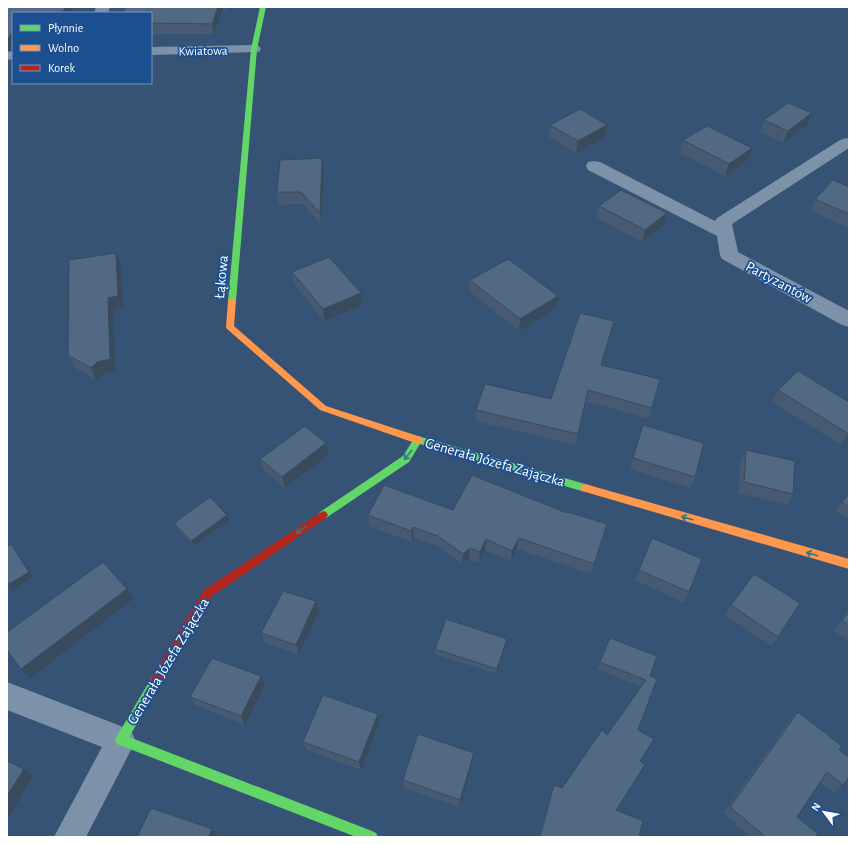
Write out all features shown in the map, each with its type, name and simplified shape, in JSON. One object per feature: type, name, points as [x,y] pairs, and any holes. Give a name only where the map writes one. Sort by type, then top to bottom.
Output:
[{"type":"street","name":"Łąkowa","points":[[263,7],[254,49],[230,327],[323,408],[418,440]]},
{"type":"street","name":"Kwiatowa","points":[[152,51],[254,49]]},
{"type":"street","name":"Partyzantów","points":[[846,143],[723,222],[729,255],[849,320]]},
{"type":"street","points":[[594,166],[725,233]]},
{"type":"street","name":"Generała Józefa Zajączka","points":[[121,740],[208,592],[406,459],[418,440],[849,564]]},
{"type":"street","name":"Generała Józefa Zajączka","points":[[7,696],[372,837]]},
{"type":"street","points":[[69,837],[121,740]]},
{"type":"building","points":[[7,7],[66,7],[63,12],[12,12],[12,32],[7,40]]},
{"type":"building","points":[[125,7],[218,7],[212,24],[152,23],[152,12],[123,12]]},
{"type":"building","points":[[788,103],[812,113],[788,131],[764,120]]},
{"type":"building","points":[[580,109],[607,125],[578,141],[550,125]]},
{"type":"building","points":[[707,126],[752,148],[729,164],[683,140]]},
{"type":"building","points":[[322,158],[320,213],[301,192],[277,192],[280,160]]},
{"type":"building","points":[[833,180],[849,187],[849,214],[815,199]]},
{"type":"building","points":[[621,190],[667,213],[645,230],[599,206]]},
{"type":"building","points":[[116,253],[118,296],[108,298],[110,359],[97,362],[91,368],[68,355],[69,260]]},
{"type":"building","points":[[329,257],[361,293],[323,309],[292,272]]},
{"type":"building","points":[[508,259],[558,296],[520,319],[470,280]]},
{"type":"building","points":[[580,313],[614,321],[601,365],[660,379],[652,408],[588,390],[578,434],[476,410],[485,384],[551,399]]},
{"type":"building","points":[[798,371],[849,402],[849,434],[778,390]]},
{"type":"building","points":[[643,425],[704,443],[695,477],[633,458]]},
{"type":"building","points":[[305,426],[326,443],[282,477],[260,459]]},
{"type":"building","points":[[746,450],[795,461],[793,494],[744,482]]},
{"type":"building","points":[[472,475],[567,513],[568,512],[607,524],[594,564],[519,538],[512,551],[486,539],[480,552],[470,548],[463,554],[438,536],[413,527],[411,531],[368,515],[384,485],[453,510]]},
{"type":"building","points":[[849,494],[849,507],[842,502]]},
{"type":"building","points":[[210,497],[227,515],[191,541],[174,523]]},
{"type":"building","points":[[652,538],[702,559],[689,592],[639,570]]},
{"type":"building","points":[[11,544],[29,572],[9,584],[7,581],[7,547]]},
{"type":"building","points":[[103,562],[127,589],[21,669],[7,650],[7,632]]},
{"type":"building","points":[[754,574],[800,603],[778,637],[731,605]]},
{"type":"building","points":[[283,591],[316,601],[296,645],[261,633]]},
{"type":"building","points":[[849,611],[849,625],[842,621]]},
{"type":"building","points":[[446,619],[507,639],[497,669],[435,649]]},
{"type":"building","points":[[610,638],[657,656],[650,676],[657,679],[638,730],[654,739],[640,761],[645,765],[616,810],[643,821],[639,837],[540,837],[554,785],[562,788],[602,730],[607,735],[646,680],[600,662]]},
{"type":"building","points":[[212,658],[261,676],[241,716],[190,697]]},
{"type":"building","points":[[323,695],[378,714],[359,762],[303,742]]},
{"type":"building","points":[[798,712],[842,746],[839,750],[849,757],[849,777],[843,785],[827,772],[797,817],[818,834],[816,837],[766,837],[730,807]]},
{"type":"building","points":[[418,734],[474,753],[460,800],[403,780]]},
{"type":"building","points":[[7,761],[24,769],[7,796]]},
{"type":"building","points":[[151,808],[212,829],[209,837],[137,837]]},
{"type":"traffic: fast","points":[[232,301],[254,49],[263,7]]},
{"type":"traffic: fast","points":[[323,515],[406,459],[418,440],[585,488]]},
{"type":"traffic: fast","points":[[156,681],[121,740],[372,837]]},
{"type":"traffic: slow","points":[[232,301],[230,327],[323,408],[418,440]]},
{"type":"traffic: slow","points":[[585,488],[849,564]]},
{"type":"traffic: jam","points":[[156,681],[208,593],[323,515]]}]
